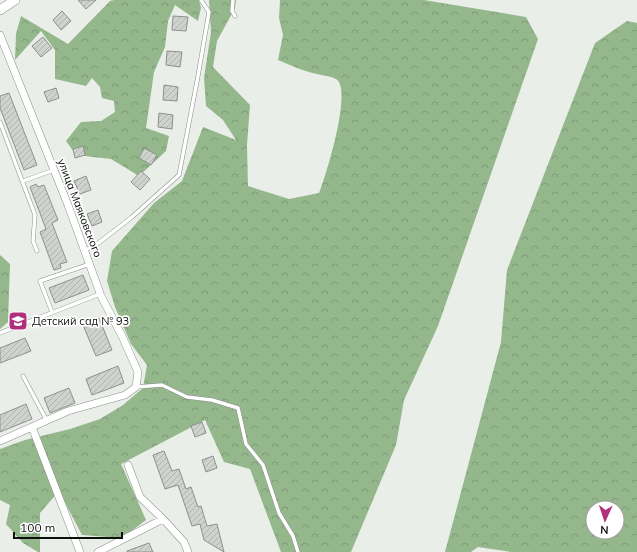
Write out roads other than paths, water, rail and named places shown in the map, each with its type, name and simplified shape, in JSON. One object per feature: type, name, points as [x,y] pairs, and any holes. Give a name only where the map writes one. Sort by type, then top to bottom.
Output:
[{"type":"street","points":[[0,10],[16,0]]},
{"type":"street","name":"улица Маяковского","points":[[0,35],[54,170],[100,294],[138,372],[136,387]]},
{"type":"street","points":[[0,441],[68,411],[125,396],[136,387]]},
{"type":"street","points":[[32,427],[80,552]]},
{"type":"street","points":[[128,465],[140,497],[184,542],[188,552]]},
{"type":"street","points":[[98,552],[163,519]]},
{"type":"lane","points":[[84,250],[96,245],[132,217],[178,175],[209,12],[201,0]]},
{"type":"lane","points":[[233,0],[232,10],[235,16]]},
{"type":"lane","points":[[0,122],[35,215],[33,241],[37,251]]},
{"type":"lane","points":[[23,181],[54,170]]},
{"type":"lane","points":[[52,312],[40,281],[90,264]]},
{"type":"lane","points":[[0,333],[100,294]]},
{"type":"lane","points":[[23,376],[47,421]]},
{"type":"lane","points":[[136,387],[162,385],[187,397],[212,400],[238,408],[246,444],[263,465],[279,513],[293,536],[298,552]]},
{"type":"place","name":"Детский сад № 93","points":[[18,321]]}]
